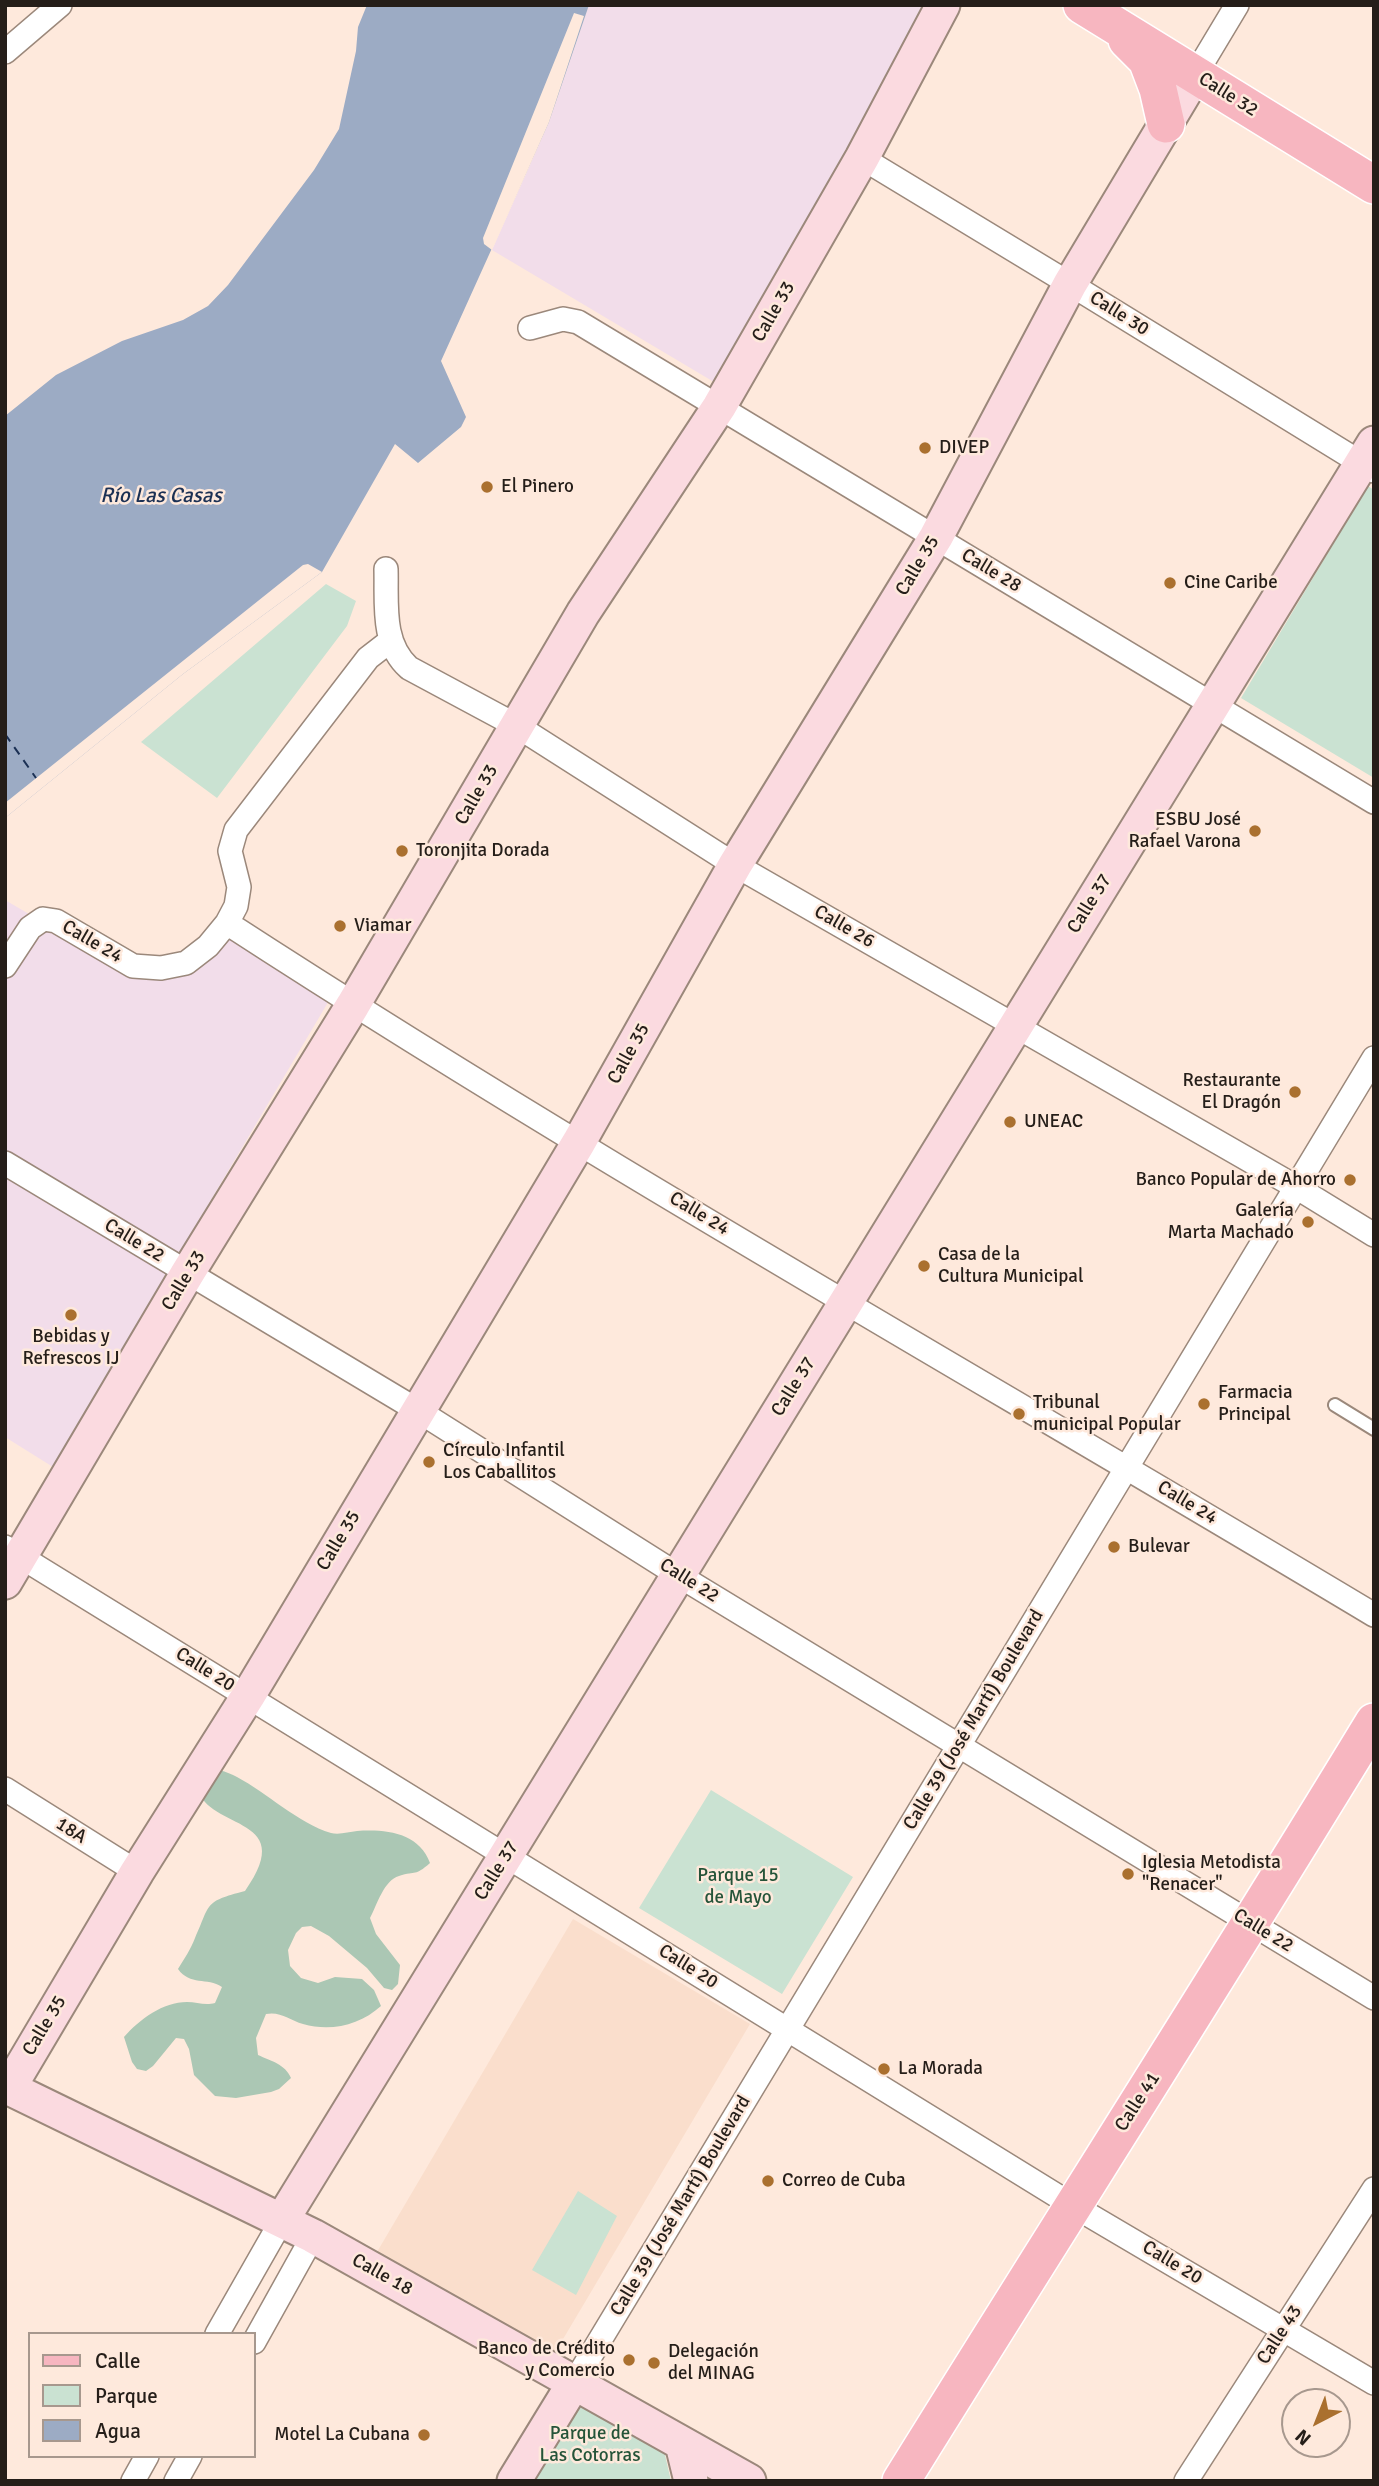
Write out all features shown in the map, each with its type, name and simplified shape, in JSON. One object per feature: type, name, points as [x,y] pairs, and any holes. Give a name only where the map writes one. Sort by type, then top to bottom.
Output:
[{"type":"main road","name":"Calle 32","points":[[1094,13],[1374,185]]},
{"type":"main road","points":[[1094,13],[1147,60],[1158,89],[1166,124]]},
{"type":"main road","name":"Calle 41","points":[[901,2481],[1251,1924],[1374,1722]]},
{"type":"street","points":[[5,52],[60,5]]},
{"type":"street","name":"Calle 33","points":[[11,1562],[354,1005],[583,613],[719,407],[862,158],[943,5]]},
{"type":"street","name":"Calle 35","points":[[6,2089],[137,1872],[248,1696],[579,1142],[735,865],[936,537],[1070,284],[1237,5]]},
{"type":"street","name":"Calle 30","points":[[862,158],[1070,284],[1369,459]]},
{"type":"street","name":"Calle 28","points":[[530,328],[562,319],[578,322],[1374,802]]},
{"type":"street","name":"Calle 37","points":[[218,2332],[282,2220],[678,1575],[1213,705],[1369,459]]},
{"type":"street","name":"Calle 26","points":[[386,569],[390,640],[400,659],[409,668],[517,726],[735,865],[1296,1187],[1374,1236]]},
{"type":"street","points":[[227,923],[236,906],[239,887],[230,851],[236,830],[368,658],[390,640]]},
{"type":"street","name":"Calle 24","points":[[5,966],[30,928],[43,919],[56,921],[133,966],[161,968],[186,963],[208,946],[227,923],[354,1005],[579,1142],[1374,1615]]},
{"type":"street","name":"Calle 39 (José Martí) Boulevard","points":[[574,2383],[1374,1058]]},
{"type":"street","name":"Calle 22","points":[[5,1163],[417,1410],[678,1575],[1374,1998]]},
{"type":"street","name":"Calle 20","points":[[11,1562],[248,1696],[1072,2205],[1374,2383]]},
{"type":"street","name":"18A","points":[[5,1789],[137,1872]]},
{"type":"street","name":"Calle 18","points":[[6,2089],[313,2236],[749,2481]]},
{"type":"street","name":"Calle 43","points":[[1186,2481],[1374,2189]]},
{"type":"street","points":[[256,2338],[313,2236]]},
{"type":"street","points":[[514,2481],[574,2383]]},
{"type":"street","points":[[682,2444],[691,2481]]},
{"type":"street","points":[[133,2481],[146,2458]]},
{"type":"street","points":[[176,2481],[189,2458]]},
{"type":"lane","points":[[1335,1405],[1374,1429]]},
{"type":"shaded area","points":[[589,5],[927,5],[724,388],[492,250],[549,122]]},
{"type":"shaded area","points":[[5,900],[127,971],[194,971],[212,959],[230,938],[330,999],[53,1467],[5,1437]]},
{"type":"shaded area","points":[[573,1919],[750,2024],[553,2356],[377,2252]]},
{"type":"green space","points":[[1368,486],[1374,490],[1374,778],[1241,698]]},
{"type":"green space","points":[[326,584],[356,601],[347,626],[217,798],[141,742]]},
{"type":"green space","points":[[201,1765],[233,1775],[295,1815],[331,1833],[380,1831],[401,1835],[418,1845],[430,1863],[418,1872],[399,1876],[389,1882],[370,1918],[376,1934],[400,1965],[398,1984],[392,1990],[384,1988],[367,1968],[329,1936],[311,1926],[302,1927],[296,1933],[288,1950],[290,1966],[301,1978],[318,1983],[335,1977],[362,1979],[374,1990],[381,2006],[364,2018],[334,2027],[303,2024],[280,2015],[266,2014],[256,2038],[258,2055],[281,2066],[291,2078],[279,2089],[271,2092],[236,2098],[215,2096],[194,2075],[189,2049],[184,2039],[176,2038],[146,2071],[137,2069],[132,2062],[124,2037],[145,2018],[169,2005],[187,2002],[215,2003],[222,1987],[188,1978],[178,1969],[210,1906],[222,1898],[245,1891],[259,1865],[262,1847],[255,1835],[213,1809],[202,1798],[197,1782]]},
{"type":"green space","name":"Parque 15 de Mayo","points":[[711,1790],[853,1877],[782,1994],[639,1908]]},
{"type":"green space","points":[[578,2191],[617,2216],[576,2295],[532,2270]]},
{"type":"green space","name":"Parque de Las Cotorras","points":[[576,2398],[662,2442],[671,2481],[529,2481]]},
{"type":"water","name":"Río Las Casas","points":[[367,5],[589,5],[549,122],[441,361],[466,417],[461,427],[418,463],[395,444],[322,572],[183,674],[5,818],[5,416],[56,375],[122,341],[183,320],[208,306],[228,285],[314,170],[339,129],[356,51],[358,27]]},
{"type":"pier","points":[[574,13],[584,16],[549,122],[492,250],[484,244],[483,238]]},
{"type":"pier","points":[[308,564],[322,572],[183,674],[5,818],[5,803],[303,565]]},
{"type":"ferry route","points":[[5,734],[36,778]]},
{"type":"place","name":"DIVEP","points":[[925,448]]},
{"type":"place","name":"El Pinero","points":[[487,487]]},
{"type":"place","name":"Cine Caribe","points":[[1170,583]]},
{"type":"place","name":"ESBU José Rafael Varona","points":[[1255,831]]},
{"type":"place","name":"Toronjita Dorada","points":[[402,851]]},
{"type":"place","name":"Viamar","points":[[340,926]]},
{"type":"place","name":"Restaurante El Dragón","points":[[1295,1092]]},
{"type":"place","name":"UNEAC","points":[[1010,1122]]},
{"type":"place","name":"Banco Popular de Ahorro","points":[[1350,1180]]},
{"type":"place","name":"Galería Marta Machado","points":[[1308,1222]]},
{"type":"place","name":"Casa de la Cultura Municipal","points":[[924,1266]]},
{"type":"place","name":"Bebidas y Refrescos IJ","points":[[71,1315]]},
{"type":"place","name":"Farmacia Principal","points":[[1204,1404]]},
{"type":"place","name":"Tribunal municipal Popular","points":[[1019,1414]]},
{"type":"place","name":"Círculo Infantil Los Caballitos","points":[[429,1462]]},
{"type":"place","name":"Bulevar","points":[[1114,1547]]},
{"type":"place","name":"Iglesia Metodista \"Renacer\"","points":[[1128,1874]]},
{"type":"place","name":"La Morada","points":[[884,2069]]},
{"type":"place","name":"Correo de Cuba","points":[[768,2181]]},
{"type":"place","name":"Banco de Crédito y Comercio","points":[[629,2360]]},
{"type":"place","name":"Delegación del MINAG","points":[[654,2363]]},
{"type":"place","name":"Motel La Cubana","points":[[424,2435]]}]
